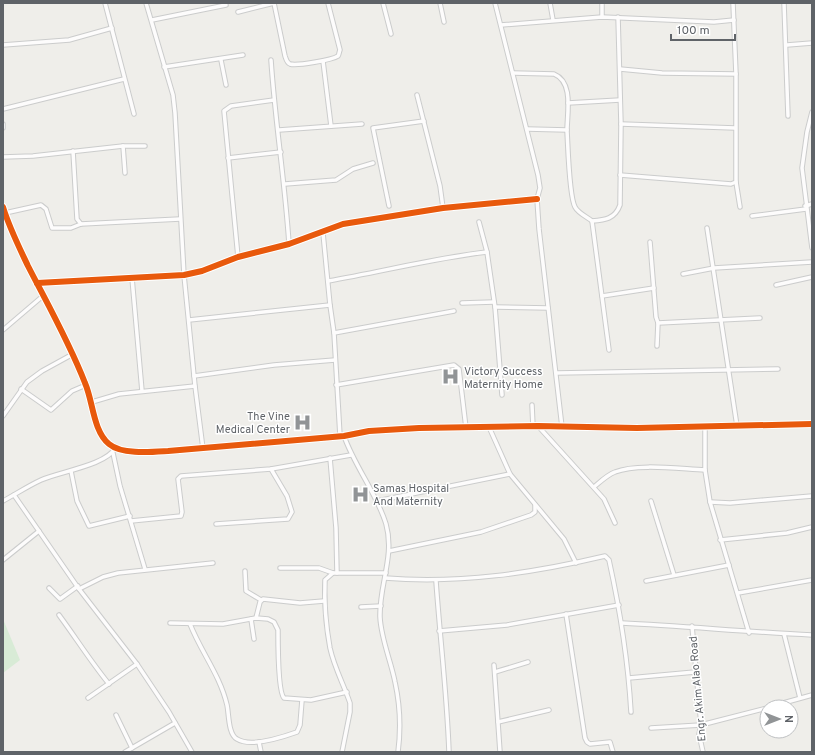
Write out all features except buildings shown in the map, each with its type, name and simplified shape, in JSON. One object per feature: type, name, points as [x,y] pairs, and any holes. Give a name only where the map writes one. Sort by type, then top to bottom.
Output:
[{"type":"street","points":[[105,3],[134,114]]},
{"type":"street","points":[[146,3],[173,96],[184,275],[195,386],[204,448]]},
{"type":"street","points":[[238,12],[274,3],[287,61],[292,64],[323,61],[337,56],[340,50],[328,3]]},
{"type":"street","points":[[383,3],[391,34]]},
{"type":"street","points":[[440,3],[444,22]]},
{"type":"street","points":[[496,3],[538,175],[540,188],[538,199],[548,308],[557,373],[562,427]]},
{"type":"street","points":[[550,3],[554,20]]},
{"type":"street","points":[[602,3],[602,17]]},
{"type":"street","points":[[733,3],[736,74],[736,182],[740,207]]},
{"type":"street","points":[[784,3],[787,45],[788,116]]},
{"type":"street","points":[[152,20],[226,6]]},
{"type":"street","points":[[501,25],[602,17],[714,22],[734,20]]},
{"type":"street","points":[[592,222],[606,220],[616,214],[620,205],[621,124],[618,17]]},
{"type":"street","points":[[3,45],[69,40],[112,28]]},
{"type":"street","points":[[787,45],[812,43]]},
{"type":"street","points":[[164,67],[221,60],[243,55]]},
{"type":"street","points":[[221,60],[226,86]]},
{"type":"street","points":[[271,60],[274,100],[285,184],[288,244]]},
{"type":"street","points":[[323,61],[331,126]]},
{"type":"street","points":[[620,69],[662,73],[736,74]]},
{"type":"street","points":[[513,74],[554,74],[559,76],[565,86],[568,103],[567,130],[574,206],[592,222],[609,350]]},
{"type":"street","points":[[3,109],[124,79]]},
{"type":"street","points":[[417,95],[442,191],[443,208]]},
{"type":"street","points":[[238,257],[228,158],[225,109],[233,106],[274,100]]},
{"type":"street","points":[[568,103],[620,100]]},
{"type":"street","points":[[812,112],[807,132],[802,168],[812,248]]},
{"type":"street","points":[[389,206],[373,128],[424,121]]},
{"type":"street","points":[[279,130],[362,124]]},
{"type":"street","points":[[621,124],[735,128]]},
{"type":"street","points":[[527,129],[567,130]]},
{"type":"street","points":[[3,157],[33,156],[123,146],[145,146]]},
{"type":"street","points":[[123,146],[126,173]]},
{"type":"street","points":[[73,151],[77,219],[81,224]]},
{"type":"street","points":[[228,158],[281,152]]},
{"type":"street","points":[[285,184],[336,180],[353,169],[373,164]]},
{"type":"street","points":[[620,174],[731,184],[736,182]]},
{"type":"street","points":[[37,283],[184,275],[202,271],[238,257],[323,233],[342,224],[443,208],[538,199]]},
{"type":"street","points":[[752,216],[806,208],[812,204]]},
{"type":"street","points":[[5,213],[41,205],[46,209],[49,224],[52,228],[71,228],[81,224],[180,219]]},
{"type":"street","points":[[3,207],[37,283],[74,354],[86,384],[99,429],[109,444],[115,448],[146,453],[342,436],[369,431],[536,426],[638,428],[812,424]]},
{"type":"street","points":[[479,222],[487,252],[495,307],[502,394]]},
{"type":"street","points":[[707,228],[724,344],[730,371],[737,426]]},
{"type":"street","points":[[323,233],[334,333],[336,385],[342,436],[377,501],[386,527],[389,551],[381,606],[381,625],[398,699],[400,726],[398,752]]},
{"type":"street","points":[[650,242],[658,322],[657,346]]},
{"type":"street","points":[[328,281],[398,268],[452,255],[487,252]]},
{"type":"street","points":[[683,274],[714,268],[812,262]]},
{"type":"street","points":[[776,285],[812,277]]},
{"type":"street","points":[[132,278],[142,391]]},
{"type":"street","points":[[602,296],[654,288]]},
{"type":"street","points":[[3,330],[44,296]]},
{"type":"street","points":[[462,303],[494,302]]},
{"type":"street","points":[[189,320],[330,305]]},
{"type":"street","points":[[495,307],[548,308]]},
{"type":"street","points":[[334,333],[454,311]]},
{"type":"street","points":[[658,322],[760,318]]},
{"type":"street","points":[[3,416],[27,382],[42,371],[74,354]]},
{"type":"street","points":[[194,376],[274,365],[335,360]]},
{"type":"street","points":[[336,385],[454,366],[459,369],[466,428]]},
{"type":"street","points":[[557,373],[778,370]]},
{"type":"street","points":[[21,389],[51,410],[72,391],[86,384]]},
{"type":"street","points":[[92,402],[119,394],[195,386]]},
{"type":"street","points":[[532,405],[536,426],[594,487],[604,500],[615,523]]},
{"type":"street","points":[[705,426],[705,470],[710,502],[720,540],[738,593],[749,632]]},
{"type":"street","points":[[489,427],[510,474],[564,539],[576,563]]},
{"type":"street","points":[[115,448],[113,453],[116,473],[145,569]]},
{"type":"street","points":[[3,501],[42,479],[89,465],[113,453]]},
{"type":"street","points":[[131,521],[181,516],[182,512],[178,479],[181,476],[271,469],[351,455]]},
{"type":"street","points":[[330,458],[336,528],[335,573]]},
{"type":"street","points":[[594,487],[613,472],[638,467],[705,470]]},
{"type":"street","points":[[216,524],[288,519],[292,512],[290,504],[271,469]]},
{"type":"street","points":[[71,470],[78,501],[88,526],[130,516]]},
{"type":"street","points":[[377,501],[510,474]]},
{"type":"street","points":[[14,495],[78,588],[137,664],[192,752]]},
{"type":"street","points":[[710,502],[730,503],[812,496]]},
{"type":"street","points":[[651,501],[674,575]]},
{"type":"street","points":[[389,551],[498,528],[531,515],[535,512],[535,504]]},
{"type":"street","points":[[720,540],[787,533],[812,528]]},
{"type":"street","points":[[3,560],[40,531]]},
{"type":"street","points":[[385,578],[436,581],[491,577],[576,563],[605,556],[608,558],[619,605],[629,678],[631,712]]},
{"type":"street","points":[[50,588],[60,599],[78,588],[107,576],[145,569],[165,569],[214,563]]},
{"type":"street","points":[[646,581],[729,565]]},
{"type":"street","points":[[280,568],[318,568],[335,573],[386,573]]},
{"type":"street","points":[[245,571],[246,591],[261,600],[265,598],[300,603],[324,601]]},
{"type":"street","points":[[335,573],[325,580],[324,601],[330,648],[347,692],[350,712],[342,752]]},
{"type":"street","points":[[738,593],[812,580]]},
{"type":"street","points":[[436,581],[439,631],[446,691],[449,752]]},
{"type":"street","points":[[256,618],[261,600]]},
{"type":"street","points":[[439,631],[507,625],[619,605]]},
{"type":"street","points":[[361,606],[381,606]]},
{"type":"street","points":[[566,614],[587,742],[590,744],[610,742],[613,752]]},
{"type":"street","points":[[59,615],[109,684]]},
{"type":"street","points":[[170,624],[223,624],[256,618],[268,620],[276,625],[281,696],[284,698],[302,700],[320,699],[347,692]]},
{"type":"street","points":[[251,619],[254,639]]},
{"type":"street","points":[[622,623],[692,626],[749,632],[812,635]]},
{"type":"street","points":[[190,624],[198,645],[219,680],[234,735],[239,740],[259,742],[297,732],[300,725],[302,700]]},
{"type":"street","name":"Engr. Akim Alao Road","points":[[692,626],[700,725],[699,734],[703,752]]},
{"type":"street","points":[[784,634],[800,698]]},
{"type":"street","points":[[495,672],[528,662]]},
{"type":"street","points":[[88,698],[137,664]]},
{"type":"street","points":[[494,666],[500,752]]},
{"type":"street","points":[[629,678],[695,672]]},
{"type":"street","points":[[796,699],[812,695]]},
{"type":"street","points":[[651,728],[700,725],[759,709]]},
{"type":"street","points":[[498,722],[549,710]]},
{"type":"street","points":[[116,715],[132,748]]},
{"type":"street","points":[[125,752],[175,723]]},
{"type":"street","points":[[259,742],[261,752]]},
{"type":"green space","points":[[3,619],[20,660],[3,673]]},
{"type":"cycle path","points":[[37,283],[184,275],[202,271],[238,257],[289,244],[343,224],[443,208],[537,199]]},
{"type":"cycle path","points":[[3,207],[21,252],[79,368],[88,390],[96,424],[109,444],[121,450],[137,452],[168,451],[344,436],[369,431],[419,428],[538,426],[637,428],[812,424]]},
{"type":"place","name":"Victory Success Maternity Home","points":[[451,377]]},
{"type":"place","name":"The Vine Medical Center","points":[[303,422]]},
{"type":"place","name":"Samas Hospital And Maternity","points":[[360,494]]}]
